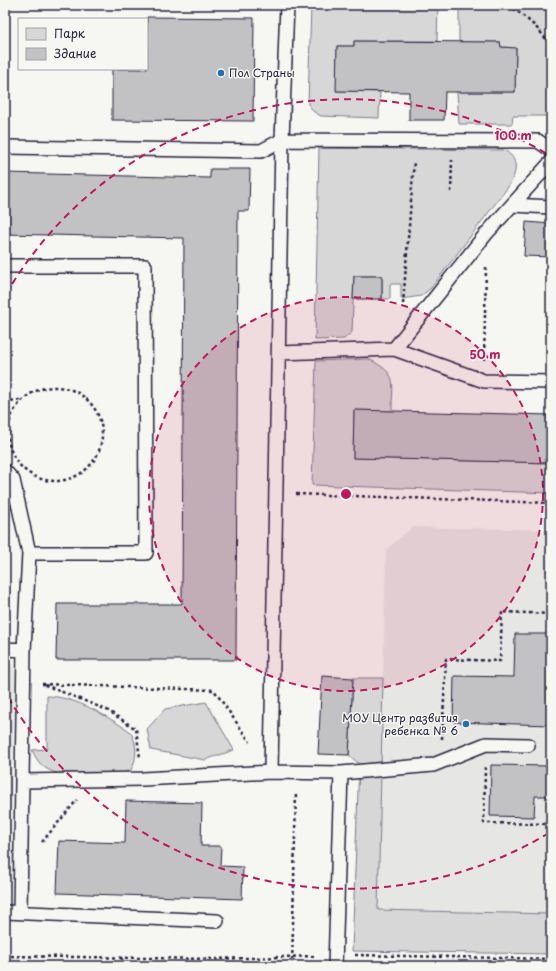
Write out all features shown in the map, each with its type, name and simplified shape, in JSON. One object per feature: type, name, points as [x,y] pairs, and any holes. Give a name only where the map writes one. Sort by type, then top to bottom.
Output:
[{"type":"lane","points":[[272,772],[275,494],[279,353],[282,140],[288,5]]},
{"type":"lane","points":[[5,147],[262,151],[282,140],[415,142],[538,141],[551,150]]},
{"type":"lane","points":[[397,344],[486,234],[551,162]]},
{"type":"lane","points":[[512,206],[551,207]]},
{"type":"lane","points":[[5,266],[145,266],[146,553],[29,553]]},
{"type":"lane","points":[[279,353],[397,344],[484,381],[551,382]]},
{"type":"lane","points":[[5,471],[13,480],[29,553],[24,650],[20,912]]},
{"type":"lane","points":[[5,649],[24,650]]},
{"type":"lane","points":[[22,781],[143,779],[272,772],[341,773],[433,765],[486,744],[528,745]]},
{"type":"lane","points":[[336,960],[341,773]]},
{"type":"lane","points":[[5,912],[217,921]]},
{"type":"path","points":[[508,5],[519,12],[544,35],[551,46]]},
{"type":"path","points":[[397,344],[415,142]]},
{"type":"path","points":[[451,192],[453,142]]},
{"type":"path","points":[[484,381],[486,234]]},
{"type":"path","points":[[5,401],[21,400],[34,391],[50,386],[67,388],[82,394],[94,406],[101,421],[102,438],[98,454],[89,467],[77,476],[63,481],[48,481],[33,477],[22,468],[12,456],[8,442],[8,427],[12,413],[21,400]]},
{"type":"path","points":[[275,494],[551,503]]},
{"type":"path","points":[[442,762],[446,659],[500,661],[502,612],[551,614]]},
{"type":"path","points":[[24,681],[43,684],[214,690],[272,772]]},
{"type":"path","points":[[43,684],[107,710],[136,729],[143,779]]},
{"type":"path","points":[[486,744],[484,823],[551,824]]},
{"type":"path","points":[[292,966],[297,772]]},
{"type":"path","points":[[21,866],[95,780]]},
{"type":"path","points":[[5,956],[214,959],[292,956],[336,960],[551,959]]},
{"type":"path","points":[[122,958],[122,966]]},
{"type":"shaded area","name":"МОУ Центр развития ребенка № 6","points":[[412,527],[551,530],[551,914],[378,910],[386,550]]},
{"type":"shaded area","points":[[5,660],[11,663],[15,671],[9,886],[5,895]]},
{"type":"shaded area","points":[[5,961],[142,964],[262,966],[5,966]]},
{"type":"green space","points":[[311,5],[438,5],[437,41],[354,41],[354,46],[337,46],[337,91],[380,92],[379,118],[321,116],[314,112],[308,104]]},
{"type":"green space","points":[[459,5],[551,5],[551,114],[545,116],[513,116],[512,124],[459,124],[457,92],[515,92],[516,48],[501,47],[500,42],[459,42]]},
{"type":"green space","points":[[319,148],[504,150],[513,158],[515,162],[515,172],[508,187],[431,288],[421,296],[401,299],[401,284],[390,284],[390,299],[382,299],[382,276],[354,276],[352,332],[344,339],[315,340]]},
{"type":"green space","points":[[369,359],[385,370],[392,379],[392,411],[354,410],[353,458],[551,463],[551,493],[312,485],[316,361]]},
{"type":"green space","points":[[353,678],[383,678],[378,910],[551,914],[551,954],[352,951],[359,764],[349,755]]},
{"type":"green space","points":[[47,696],[76,702],[103,715],[128,730],[133,736],[136,751],[131,770],[123,773],[57,773],[48,770],[42,765],[36,759],[32,750],[47,749]]},
{"type":"green space","points":[[206,702],[234,750],[205,760],[151,750],[147,729],[165,709]]},
{"type":"building","points":[[147,18],[254,18],[253,121],[112,120],[112,70],[148,70]]},
{"type":"building","points":[[354,41],[500,42],[501,47],[516,48],[515,92],[445,92],[444,120],[409,120],[409,92],[336,91],[337,46],[354,46]]},
{"type":"building","points":[[210,169],[250,169],[249,211],[238,211],[236,660],[56,660],[57,604],[182,604],[184,238],[5,234],[5,173],[210,178]]},
{"type":"building","points":[[526,222],[551,224],[551,257],[524,256]]},
{"type":"building","points":[[354,276],[382,276],[382,299],[353,299]]},
{"type":"building","points":[[354,410],[551,415],[551,463],[353,458]]},
{"type":"building","points":[[515,634],[551,634],[551,725],[453,722],[454,676],[514,677]]},
{"type":"building","points":[[322,676],[353,678],[349,755],[318,754]]},
{"type":"building","points":[[491,765],[551,766],[551,796],[535,796],[534,817],[490,816]]},
{"type":"building","points":[[126,801],[202,803],[201,846],[221,846],[220,866],[243,867],[242,899],[57,893],[59,841],[125,843]]},
{"type":"place","name":"Пол Страны","points":[[221,73]]},
{"type":"place","name":"МОУ Центр развития ребенка № 6","points":[[466,724]]}]
